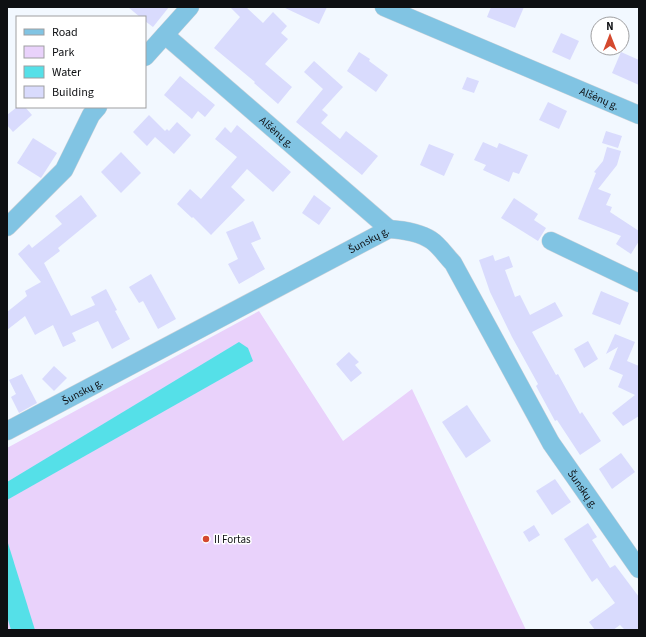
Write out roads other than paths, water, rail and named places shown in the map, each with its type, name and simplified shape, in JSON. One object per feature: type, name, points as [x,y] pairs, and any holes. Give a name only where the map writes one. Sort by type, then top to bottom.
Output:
[{"type":"street","points":[[146,56],[190,7]]},
{"type":"street","name":"Alšėnų g.","points":[[384,7],[639,115]]},
{"type":"street","name":"Alšėnų g.","points":[[165,35],[389,229]]},
{"type":"street","points":[[7,227],[64,170],[91,115],[97,108]]},
{"type":"street","name":"Šunskų g.","points":[[7,431],[389,229],[416,233],[432,240],[453,263],[550,443],[639,569]]},
{"type":"street","points":[[551,241],[639,283]]},
{"type":"water","points":[[239,342],[248,348],[253,361],[7,500],[7,482]]},
{"type":"water","points":[[7,540],[35,630],[11,630],[7,616]]},
{"type":"place","name":"II Fortas","points":[[206,539]]}]
